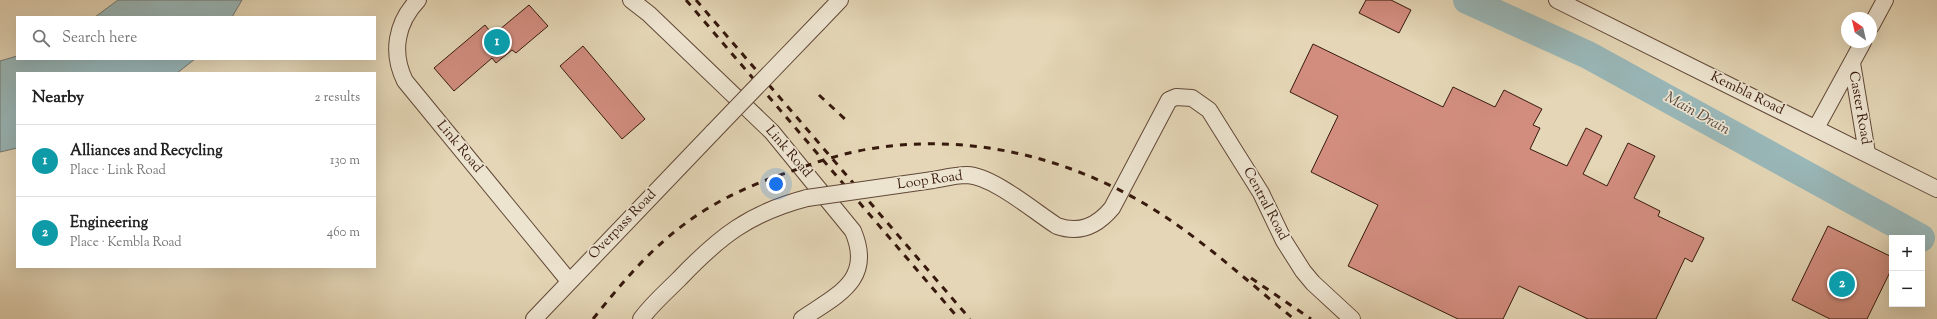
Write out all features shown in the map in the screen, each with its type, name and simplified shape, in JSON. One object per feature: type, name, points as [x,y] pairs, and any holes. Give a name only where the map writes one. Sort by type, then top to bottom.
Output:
[{"type":"street","name":"Link Road","points":[[418,0],[410,8],[400,24],[396,55],[399,70],[405,81],[569,281]]},
{"type":"street","name":"Link Road","points":[[631,0],[650,14],[772,132],[853,231],[857,240],[860,260],[855,276],[850,284],[841,292],[802,319]]},
{"type":"street","name":"Overpass Road","points":[[534,319],[840,0]]},
{"type":"street","name":"Kembla Road","points":[[1557,0],[1937,189]]},
{"type":"street","points":[[1877,15],[1885,0]]},
{"type":"street","name":"Caster Road","points":[[1816,128],[1860,48]]},
{"type":"street","name":"Caster Road","points":[[1852,63],[1867,153]]},
{"type":"street","name":"Loop Road","points":[[641,319],[707,250],[727,234],[748,220],[768,210],[806,198],[962,175],[980,178],[1005,191],[1057,226],[1067,230],[1078,230],[1088,227],[1098,222],[1112,208],[1164,107],[1169,100],[1176,97]]},
{"type":"street","name":"Central Road","points":[[1176,97],[1192,98],[1208,110],[1261,193],[1284,241],[1303,271],[1313,283],[1352,319]]},
{"type":"water","points":[[118,0],[242,0],[233,16],[96,16]]},
{"type":"water","points":[[16,56],[16,60],[194,60],[178,72],[16,72],[16,148],[0,152],[0,61]]},
{"type":"building","points":[[1366,0],[1391,0],[1411,10],[1399,33],[1359,13]]},
{"type":"building","points":[[529,5],[548,26],[516,53],[512,50],[496,63],[492,58],[454,91],[434,68],[485,25],[493,35]]},
{"type":"building","points":[[1313,44],[1443,107],[1453,87],[1495,107],[1504,90],[1542,109],[1533,125],[1540,128],[1530,149],[1567,166],[1586,128],[1602,136],[1583,174],[1607,186],[1628,143],[1655,156],[1634,198],[1660,211],[1658,216],[1704,238],[1692,262],[1685,258],[1656,319],[1588,319],[1519,286],[1503,319],[1458,319],[1348,266],[1378,205],[1311,172],[1338,116],[1290,92]]},
{"type":"building","points":[[583,46],[645,119],[622,139],[560,66]]},
{"type":"building","points":[[1828,226],[1889,256],[1889,274],[1867,319],[1830,319],[1792,300]]},
{"type":"waterway","name":"Main Drain","points":[[1467,0],[1588,55],[1916,235]]},
{"type":"railway","points":[[686,0],[959,319]]},
{"type":"railway","points":[[696,0],[970,319]]},
{"type":"railway","points":[[819,95],[846,120]]},
{"type":"railway","points":[[593,319],[625,280],[660,244],[698,214],[738,192],[813,163],[841,155],[869,149],[902,145],[936,144],[1002,150],[1035,158],[1099,180],[1129,195],[1173,222],[1214,253],[1294,319]]},
{"type":"railway","points":[[1251,278],[1311,319]]},
{"type":"place","name":"Alliances and Recycling","points":[[497,42]]},
{"type":"place","name":"Engineering","points":[[1842,284]]}]
